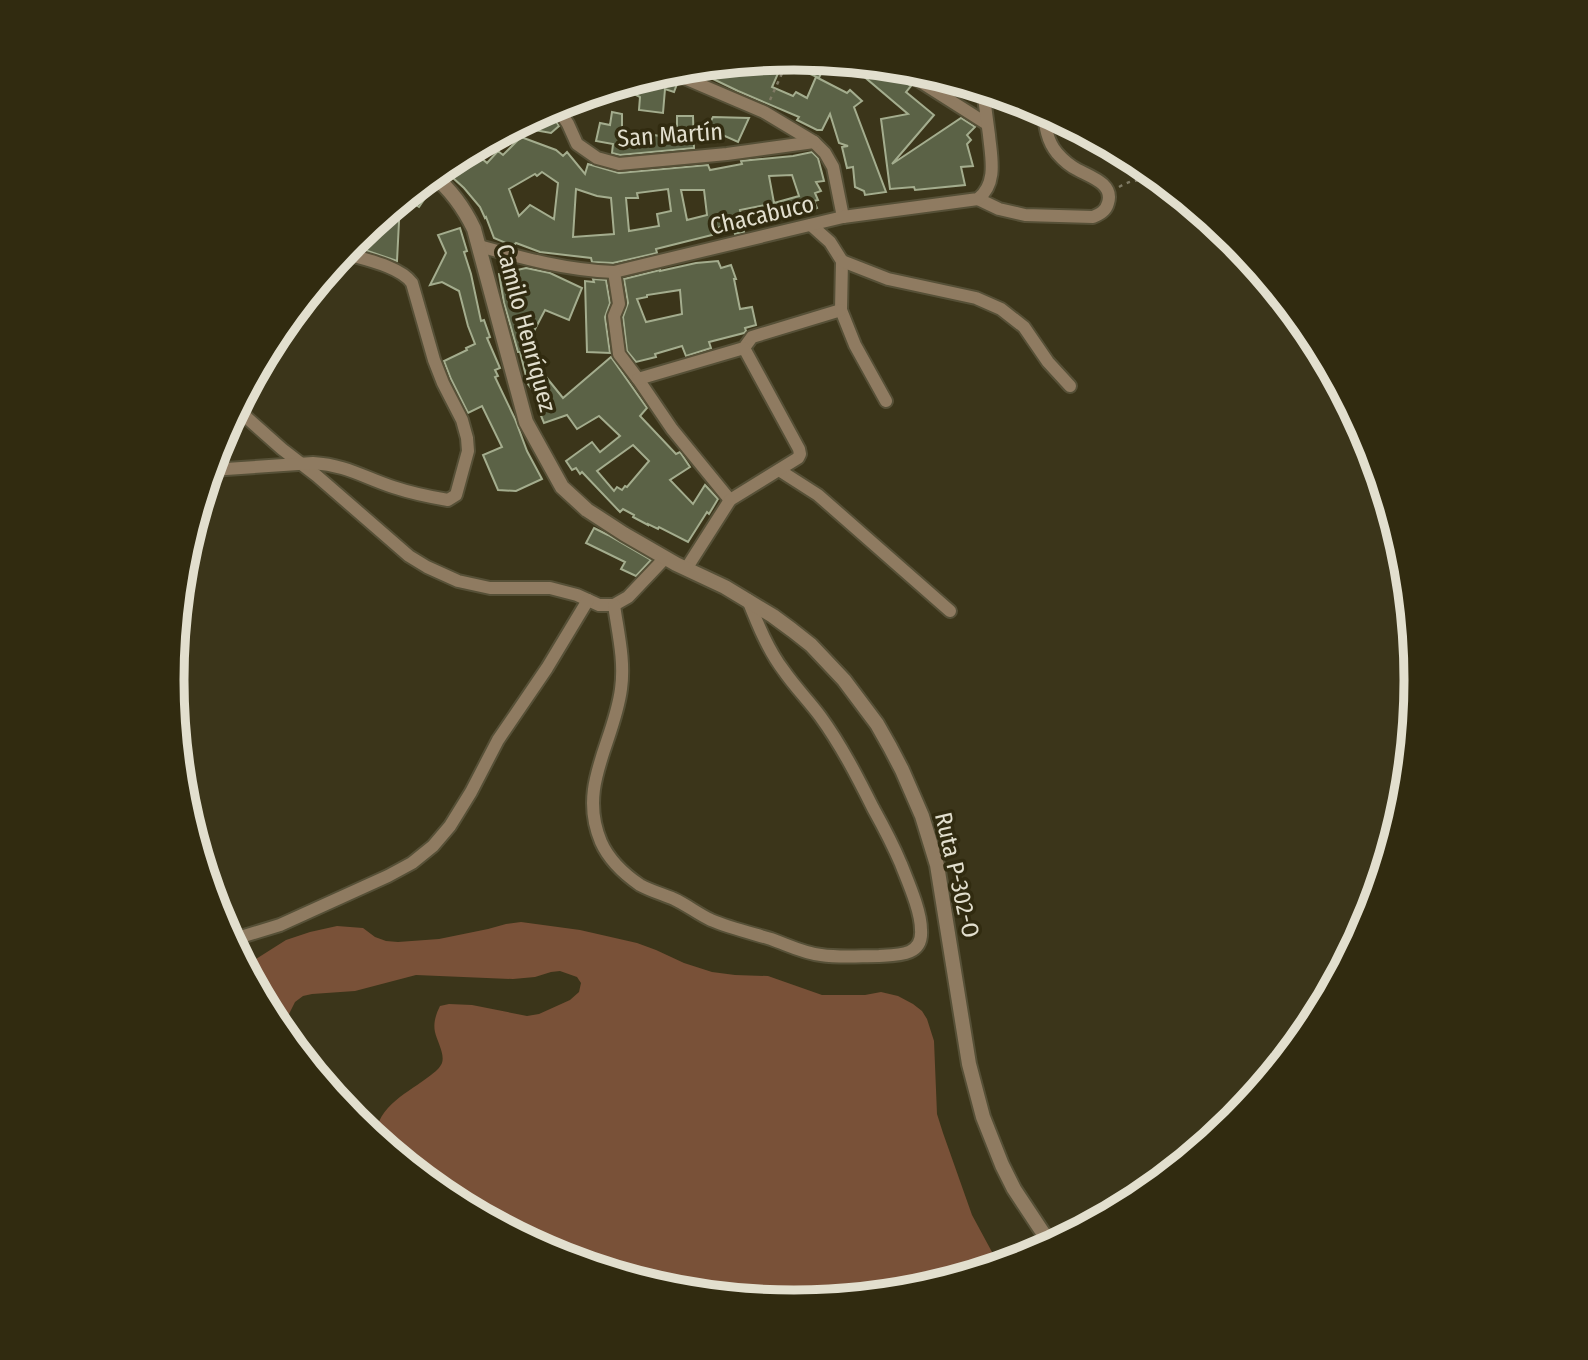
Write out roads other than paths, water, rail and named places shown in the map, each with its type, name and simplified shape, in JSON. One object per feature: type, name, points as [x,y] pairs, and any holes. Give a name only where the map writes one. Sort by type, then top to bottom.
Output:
[{"type":"street","points":[[688,80],[764,113],[814,142],[825,153],[833,167],[843,217]]},
{"type":"street","points":[[926,85],[987,124]]},
{"type":"street","points":[[984,100],[993,159],[992,173],[985,194],[978,199],[999,209],[1025,215],[1093,217],[1102,213],[1108,204],[1109,193],[1104,184],[1070,165],[1055,151],[1045,124]]},
{"type":"street","name":"San Martín","points":[[563,115],[577,144],[597,158],[619,163],[727,154],[814,142]]},
{"type":"street","name":"Camilo Henríquez","points":[[441,183],[460,204],[474,229],[526,422],[562,487],[587,510],[676,563]]},
{"type":"street","name":"Chacabuco","points":[[479,246],[558,266],[614,272],[843,217],[978,199]]},
{"type":"street","points":[[811,225],[830,242],[842,261],[841,310],[855,345],[886,401]]},
{"type":"street","points":[[222,469],[325,463],[394,487],[448,500],[454,498],[458,492],[468,451],[465,428],[434,360],[412,283],[399,271],[355,257]]},
{"type":"street","points":[[842,261],[888,279],[976,298],[1001,310],[1024,327],[1048,362],[1070,386]]},
{"type":"street","points":[[614,272],[619,304],[614,316],[619,354],[672,429],[730,500]]},
{"type":"street","points":[[638,379],[744,348],[752,337],[841,310]]},
{"type":"street","points":[[244,416],[409,556],[442,575],[474,585],[506,589],[550,588],[599,606],[614,606],[676,563],[730,500],[798,458],[799,449],[744,348]]},
{"type":"street","points":[[779,470],[818,495],[950,611]]},
{"type":"street","name":"Ruta P-302-O","points":[[676,563],[748,600],[801,638],[844,680],[877,724],[902,770],[922,816],[936,865],[969,1064],[983,1117],[1014,1189],[1045,1236]]},
{"type":"street","points":[[241,937],[280,925],[388,876],[412,863],[433,846],[450,826],[498,740],[547,668],[588,600]]},
{"type":"street","points":[[614,606],[622,659],[621,692],[596,773],[593,796],[596,824],[606,853],[639,884],[727,926],[820,955],[904,955],[919,943],[922,930],[897,853],[836,739],[773,654],[748,600]]}]
